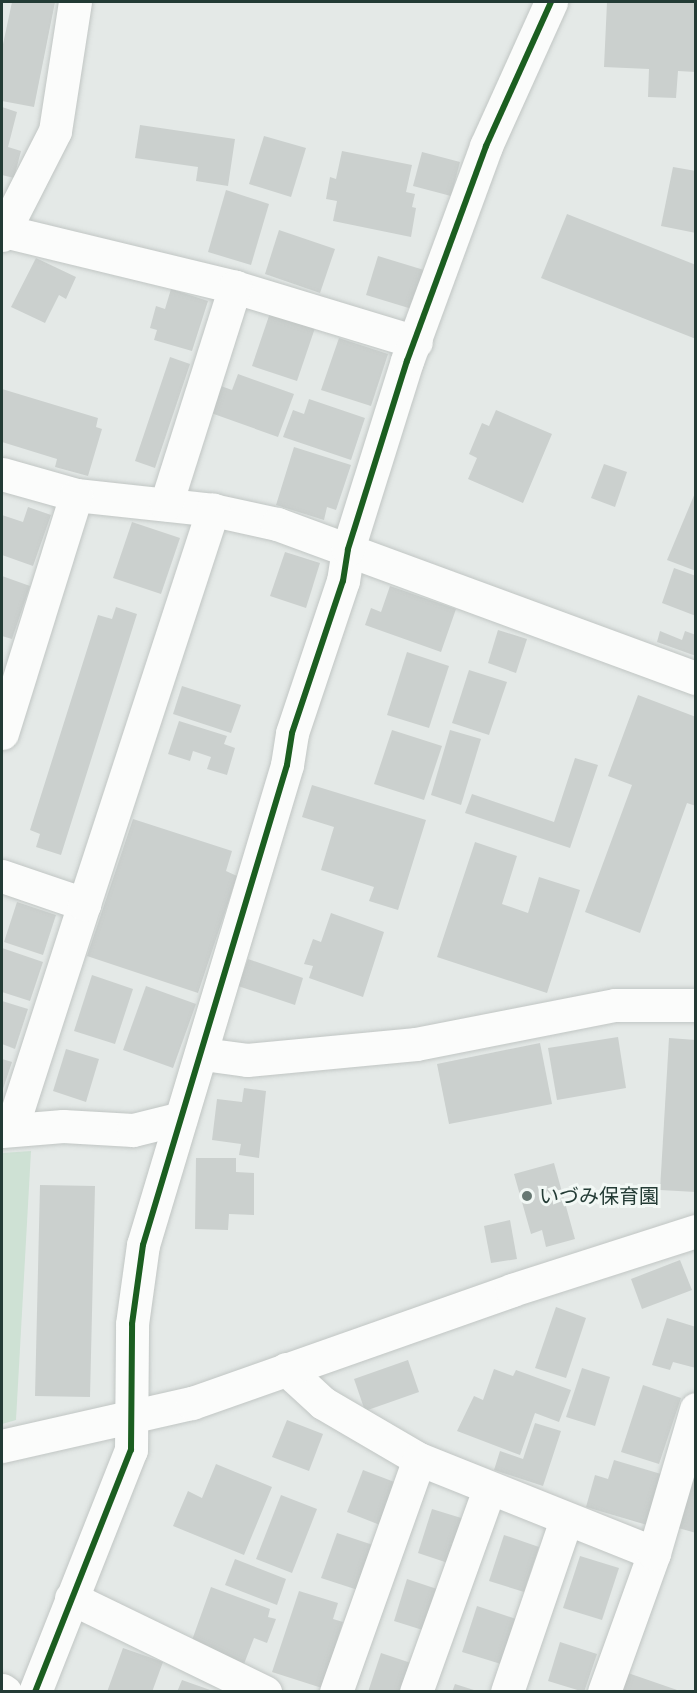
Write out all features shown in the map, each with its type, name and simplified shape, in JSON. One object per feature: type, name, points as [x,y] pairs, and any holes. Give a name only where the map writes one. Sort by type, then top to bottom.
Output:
[{"type":"street","points":[[75,2],[56,131],[3,233],[235,287],[416,342]]},
{"type":"street","points":[[35,1692],[130,1450],[132,1324],[143,1245],[287,765],[292,733],[343,581],[348,549],[416,342],[486,146],[551,2]]},
{"type":"street","points":[[165,504],[235,287]]},
{"type":"street","points":[[2,474],[76,495],[213,510],[277,524],[696,678]]},
{"type":"street","points":[[2,732],[76,495]]},
{"type":"street","points":[[181,1118],[133,1130],[63,1126],[7,1130],[213,510]]},
{"type":"street","points":[[2,876],[84,903]]},
{"type":"street","points":[[202,1054],[247,1060],[416,1044],[615,1005],[696,1005]]},
{"type":"street","points":[[2,1446],[192,1403],[286,1369],[696,1231]]},
{"type":"street","points":[[286,1369],[323,1403],[419,1459],[566,1520],[654,1553]]},
{"type":"street","points":[[604,1692],[654,1553],[696,1409]]},
{"type":"street","points":[[336,1692],[419,1459]]},
{"type":"street","points":[[416,1692],[489,1489]]},
{"type":"street","points":[[507,1692],[566,1520]]},
{"type":"street","points":[[71,1598],[265,1692]]},
{"type":"green space","points":[[31,1151],[16,1420],[2,1424],[2,1153]]},
{"type":"building","points":[[12,2],[55,2],[34,107],[2,101],[2,49]]},
{"type":"building","points":[[607,2],[696,2],[696,72],[678,71],[676,98],[648,97],[649,69],[604,67]]},
{"type":"building","points":[[2,107],[17,112],[8,147],[21,151],[14,178],[2,175]]},
{"type":"building","points":[[140,125],[235,139],[228,186],[196,181],[198,167],[135,158]]},
{"type":"building","points":[[264,136],[306,148],[291,197],[249,184]]},
{"type":"building","points":[[342,151],[412,165],[406,192],[415,194],[412,207],[416,208],[411,237],[333,221],[337,201],[326,199],[330,177],[336,179]]},
{"type":"building","points":[[422,152],[460,162],[451,196],[413,186]]},
{"type":"building","points":[[673,167],[696,171],[696,233],[661,226]]},
{"type":"building","points":[[226,190],[269,204],[251,265],[208,252]]},
{"type":"building","points":[[567,214],[696,265],[696,339],[541,278]]},
{"type":"building","points":[[279,230],[335,249],[320,293],[265,274]]},
{"type":"building","points":[[378,256],[424,270],[412,309],[366,295]]},
{"type":"building","points":[[36,258],[76,277],[66,299],[59,295],[45,323],[11,307]]},
{"type":"building","points":[[171,289],[208,301],[192,351],[154,340],[157,330],[150,328],[156,306],[165,309]]},
{"type":"building","points":[[271,310],[316,325],[297,381],[252,366]]},
{"type":"building","points":[[339,338],[388,354],[371,406],[321,390]]},
{"type":"building","points":[[170,357],[190,364],[155,468],[135,461]]},
{"type":"building","points":[[238,374],[294,394],[278,437],[211,413],[221,386],[232,390]]},
{"type":"building","points":[[2,389],[98,418],[96,427],[102,429],[88,476],[55,467],[57,459],[2,442]]},
{"type":"building","points":[[309,399],[365,418],[351,460],[283,437],[293,410],[304,414]]},
{"type":"building","points":[[496,410],[552,434],[523,503],[468,479],[477,458],[469,454],[482,423],[489,426]]},
{"type":"building","points":[[294,447],[351,465],[336,510],[327,507],[324,520],[276,505]]},
{"type":"building","points":[[604,464],[627,472],[615,507],[591,498]]},
{"type":"building","points":[[696,493],[696,571],[667,560]]},
{"type":"building","points":[[28,507],[51,515],[33,566],[2,555],[2,515],[23,522]]},
{"type":"building","points":[[132,522],[180,538],[161,594],[113,578]]},
{"type":"building","points":[[285,552],[320,563],[306,608],[270,596]]},
{"type":"building","points":[[674,568],[696,576],[696,616],[662,603]]},
{"type":"building","points":[[2,576],[30,586],[12,639],[2,636]]},
{"type":"building","points":[[390,586],[456,609],[441,652],[365,625],[371,608],[381,612]]},
{"type":"building","points":[[116,607],[137,614],[61,855],[36,847],[40,834],[30,830],[98,615],[112,619]]},
{"type":"building","points":[[498,630],[527,639],[516,673],[488,663]]},
{"type":"building","points":[[660,631],[682,640],[685,631],[696,635],[696,656],[657,642]]},
{"type":"building","points":[[407,652],[449,666],[429,728],[387,715]]},
{"type":"building","points":[[469,670],[507,682],[489,735],[452,723]]},
{"type":"building","points":[[182,686],[241,705],[231,733],[173,714]]},
{"type":"building","points":[[638,695],[696,717],[696,806],[687,803],[640,933],[585,912],[632,785],[608,776]]},
{"type":"building","points":[[179,721],[227,736],[224,744],[235,748],[227,775],[207,769],[211,757],[193,751],[190,761],[168,754]]},
{"type":"building","points":[[392,730],[442,746],[424,800],[374,784]]},
{"type":"building","points":[[450,730],[481,739],[461,805],[431,795]]},
{"type":"building","points":[[575,758],[598,765],[570,848],[465,813],[472,794],[554,822]]},
{"type":"building","points":[[312,785],[426,820],[398,910],[369,901],[374,887],[321,870],[334,827],[302,817]]},
{"type":"building","points":[[133,819],[232,851],[226,871],[237,876],[198,993],[87,956]]},
{"type":"building","points":[[475,842],[517,856],[502,904],[528,913],[539,877],[580,890],[547,993],[437,957]]},
{"type":"building","points":[[17,902],[56,915],[43,955],[4,942]]},
{"type":"building","points":[[331,913],[384,932],[363,997],[309,978],[313,966],[304,964],[313,939],[321,942]]},
{"type":"building","points":[[2,948],[43,962],[30,1001],[2,992]]},
{"type":"building","points":[[248,959],[303,978],[295,1005],[238,986]]},
{"type":"building","points":[[92,975],[133,989],[115,1044],[74,1031]]},
{"type":"building","points":[[146,986],[196,1004],[173,1068],[123,1050]]},
{"type":"building","points":[[2,1001],[28,1009],[15,1049],[2,1044]]},
{"type":"building","points":[[618,1037],[626,1088],[557,1100],[548,1048]]},
{"type":"building","points":[[669,1038],[696,1040],[696,1192],[660,1190]]},
{"type":"building","points":[[540,1043],[552,1104],[449,1124],[437,1064]]},
{"type":"building","points":[[66,1049],[99,1059],[86,1102],[53,1091]]},
{"type":"building","points":[[2,1059],[12,1062],[2,1092]]},
{"type":"building","points":[[244,1088],[266,1091],[259,1158],[239,1155],[241,1144],[212,1140],[217,1099],[242,1102]]},
{"type":"building","points":[[196,1158],[236,1158],[236,1172],[254,1173],[254,1215],[229,1214],[228,1230],[195,1229]]},
{"type":"building","points":[[554,1163],[575,1239],[546,1247],[542,1230],[531,1234],[514,1174]]},
{"type":"building","points":[[40,1185],[95,1186],[90,1397],[35,1396]]},
{"type":"building","points":[[510,1220],[517,1259],[491,1263],[484,1226]]},
{"type":"building","points":[[680,1260],[692,1290],[642,1309],[631,1279]]},
{"type":"building","points":[[556,1307],[586,1318],[566,1378],[535,1368]]},
{"type":"building","points":[[667,1318],[696,1327],[696,1368],[673,1362],[670,1370],[652,1365]]},
{"type":"building","points":[[408,1360],[419,1392],[365,1411],[354,1379]]},
{"type":"building","points":[[582,1368],[610,1377],[595,1426],[566,1417]]},
{"type":"building","points":[[494,1369],[513,1376],[516,1370],[571,1390],[559,1422],[535,1413],[520,1455],[457,1431],[474,1396],[483,1400]]},
{"type":"building","points":[[643,1385],[681,1398],[659,1464],[621,1452]]},
{"type":"building","points":[[287,1420],[323,1434],[309,1471],[272,1457]]},
{"type":"building","points":[[535,1423],[561,1431],[543,1486],[494,1470],[500,1451],[523,1459]]},
{"type":"building","points":[[614,1460],[661,1474],[647,1525],[586,1507],[595,1475],[608,1479]]},
{"type":"building","points":[[216,1464],[272,1487],[244,1555],[173,1526],[188,1491],[202,1498]]},
{"type":"building","points":[[363,1470],[397,1483],[380,1525],[347,1512]]},
{"type":"building","points":[[690,1475],[696,1476],[696,1533],[675,1527]]},
{"type":"building","points":[[281,1495],[317,1509],[292,1573],[256,1559]]},
{"type":"building","points":[[432,1509],[471,1521],[457,1566],[418,1553]]},
{"type":"building","points":[[337,1533],[376,1546],[361,1591],[321,1578]]},
{"type":"building","points":[[504,1535],[539,1547],[524,1592],[489,1581]]},
{"type":"building","points":[[580,1556],[619,1568],[602,1620],[563,1608]]},
{"type":"building","points":[[235,1559],[286,1579],[277,1605],[225,1585]]},
{"type":"building","points":[[407,1579],[443,1591],[429,1632],[394,1621]]},
{"type":"building","points":[[211,1587],[270,1609],[268,1617],[276,1619],[267,1643],[254,1638],[244,1664],[191,1643]]},
{"type":"building","points":[[299,1591],[338,1603],[333,1619],[343,1622],[322,1688],[272,1672]]},
{"type":"building","points":[[477,1606],[516,1619],[501,1664],[462,1652]]},
{"type":"building","points":[[560,1642],[597,1654],[584,1692],[548,1681]]},
{"type":"building","points":[[123,1648],[163,1662],[152,1692],[107,1692]]},
{"type":"building","points":[[381,1653],[414,1664],[405,1692],[368,1692]]},
{"type":"building","points":[[628,1673],[680,1691],[680,1692],[622,1692]]},
{"type":"building","points":[[182,1680],[213,1691],[213,1692],[177,1692]]},
{"type":"building","points":[[455,1684],[477,1691],[477,1692],[452,1692]]},
{"type":"cycle path","points":[[35,1692],[131,1450],[132,1324],[143,1245],[287,765],[292,733],[343,581],[348,549],[407,361],[486,146],[551,2]]},
{"type":"place","name":"いづみ保育園","points":[[527,1196]]}]
